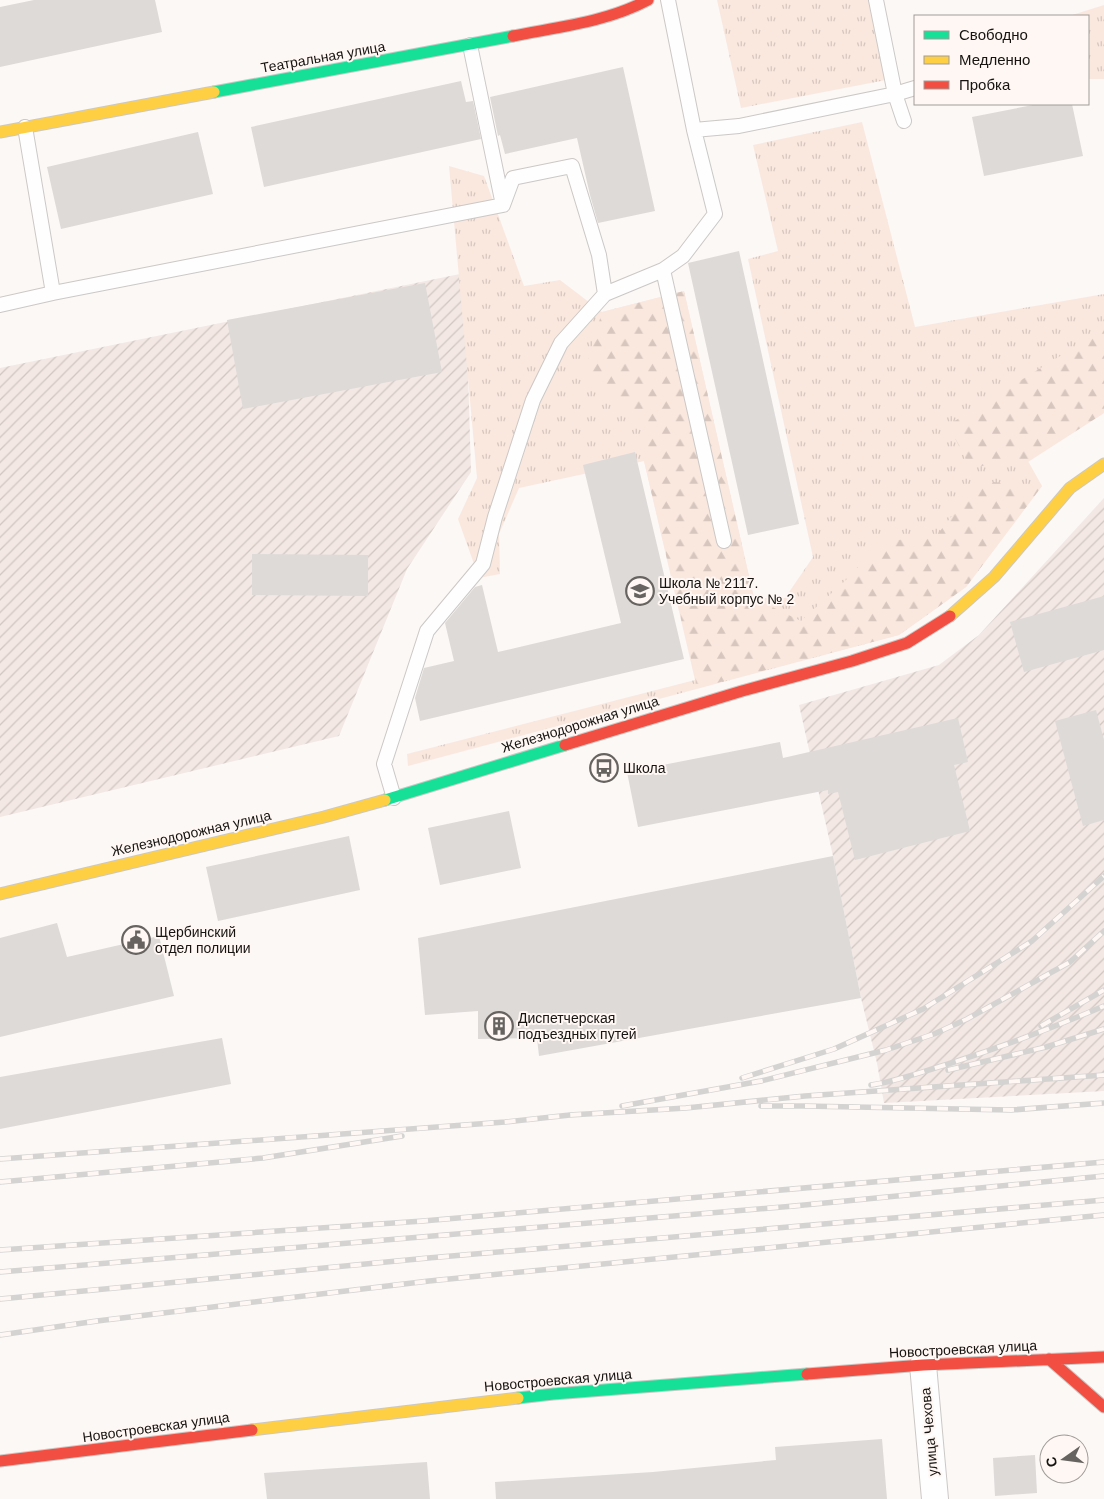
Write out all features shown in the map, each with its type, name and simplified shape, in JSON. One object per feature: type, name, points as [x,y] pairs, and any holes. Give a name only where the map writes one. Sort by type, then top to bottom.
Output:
[{"type":"street","name":"Театральная улица","points":[[0,132],[564,26],[607,16],[636,7],[648,0]]},
{"type":"street","name":"Железнодорожная улица","points":[[0,894],[324,817],[394,798],[907,642],[949,617],[994,577],[1070,488],[1104,464]]},
{"type":"street","points":[[1050,1359],[1104,1357]]},
{"type":"street","name":"Новостроевская улица","points":[[0,1461],[553,1394],[1010,1360],[1050,1359],[1104,1407]]},
{"type":"street","name":"улица Чехова","points":[[923,1365],[935,1499]]},
{"type":"lane","points":[[394,798],[384,764],[427,631],[483,564],[495,517],[533,400],[561,343],[605,294],[663,270],[683,256],[715,214],[694,130],[668,0]]},
{"type":"lane","points":[[876,0],[895,94],[904,121]]},
{"type":"lane","points":[[470,44],[503,205]]},
{"type":"lane","points":[[694,130],[739,126],[895,94],[914,88]]},
{"type":"lane","points":[[25,127],[53,293]]},
{"type":"lane","points":[[503,205],[513,178],[572,166],[599,255],[605,294]]},
{"type":"lane","points":[[0,305],[503,205]]},
{"type":"lane","points":[[663,270],[724,541]]},
{"type":"shaded area","points":[[465,273],[471,472],[407,569],[339,736],[0,817],[0,368]]},
{"type":"shaded area","points":[[1104,498],[1104,1091],[884,1103],[833,856],[799,705],[939,665],[979,635]]},
{"type":"green space","points":[[717,0],[871,0],[886,80],[741,108]]},
{"type":"green space","points":[[1104,5],[1104,79],[1089,79],[1089,15],[1072,15]]},
{"type":"green space","points":[[862,122],[915,327],[1104,294],[1104,413],[1028,461],[1042,486],[966,587],[899,635],[408,766],[407,754],[695,680],[644,461],[519,488],[499,534],[500,574],[479,578],[458,519],[477,478],[449,166],[484,176],[524,286],[560,280],[602,312],[684,291],[754,598],[785,598],[813,557],[748,259],[778,251],[753,145]]},
{"type":"green space","points":[[684,291],[754,598],[801,621],[846,580],[882,542],[937,535],[979,481],[1042,486],[966,587],[899,635],[698,688],[644,461],[647,429],[584,372],[602,312]]},
{"type":"green space","points":[[1104,329],[1104,413],[1028,462],[970,467],[948,425]]},
{"type":"building","points":[[34,0],[155,0],[162,32],[0,67],[0,7]]},
{"type":"building","points":[[623,67],[655,211],[598,223],[577,138],[505,154],[500,135],[498,136],[490,97]]},
{"type":"building","points":[[461,81],[466,102],[473,101],[481,139],[264,187],[251,127]]},
{"type":"building","points":[[1033,105],[1072,105],[1083,156],[984,176],[972,117]]},
{"type":"building","points":[[198,132],[213,194],[61,229],[47,167]]},
{"type":"building","points":[[739,251],[799,524],[748,535],[688,263]]},
{"type":"building","points":[[425,283],[442,372],[243,409],[227,320]]},
{"type":"building","name":"Школа № 2117. Учебный корпус № 2","points":[[635,452],[684,659],[420,721],[415,698],[424,668],[454,661],[445,623],[475,587],[482,585],[498,652],[621,623],[583,465]]},
{"type":"building","points":[[252,554],[368,555],[368,596],[252,595]]},
{"type":"building","points":[[1104,596],[1104,650],[1024,672],[1010,622]]},
{"type":"building","points":[[1096,710],[1104,740],[1104,820],[1083,826],[1055,721]]},
{"type":"building","points":[[958,718],[968,762],[954,765],[970,831],[855,860],[838,792],[828,794],[828,790],[638,827],[627,772],[780,742],[783,758]]},
{"type":"building","points":[[509,811],[521,868],[440,885],[428,828]]},
{"type":"building","points":[[349,836],[360,890],[218,921],[206,867]]},
{"type":"building","points":[[833,856],[861,998],[539,1056],[537,1038],[478,1039],[478,1011],[425,1015],[418,938]]},
{"type":"building","points":[[57,923],[67,957],[159,936],[174,996],[0,1037],[0,938]]},
{"type":"building","points":[[222,1038],[231,1084],[0,1129],[0,1077]]},
{"type":"building","points":[[882,1439],[887,1499],[496,1499],[495,1482],[653,1472],[776,1460],[775,1447]]},
{"type":"building","points":[[1035,1455],[1037,1493],[995,1496],[993,1458]]},
{"type":"building","points":[[427,1462],[430,1499],[267,1499],[264,1473]]},
{"type":"railway","points":[[742,1078],[834,1049],[923,1009],[1032,941],[1104,876]]},
{"type":"railway","points":[[622,1106],[761,1081],[886,1050],[934,1034],[967,1019],[1070,962],[1104,931]]},
{"type":"railway","points":[[1041,1026],[1104,990]]},
{"type":"railway","points":[[871,1085],[909,1076],[985,1052],[1104,1006]]},
{"type":"railway","points":[[948,1070],[1046,1047],[1104,1029]]},
{"type":"railway","points":[[0,1159],[505,1122],[570,1115],[686,1108],[805,1096],[1104,1075]]},
{"type":"railway","points":[[761,1106],[1011,1110],[1104,1103]]},
{"type":"railway","points":[[0,1182],[263,1158],[402,1136]]},
{"type":"railway","points":[[0,1250],[423,1221],[1104,1162]]},
{"type":"railway","points":[[0,1272],[794,1206],[1104,1176]]},
{"type":"railway","points":[[0,1299],[428,1258],[1104,1200]]},
{"type":"railway","points":[[0,1335],[97,1321],[429,1281],[1104,1215]]},
{"type":"traffic: fast","points":[[214,92],[513,36]]},
{"type":"traffic: fast","points":[[385,800],[565,745]]},
{"type":"traffic: fast","points":[[518,1398],[807,1374]]},
{"type":"traffic: slow","points":[[0,132],[214,92]]},
{"type":"traffic: slow","points":[[950,616],[994,577],[1070,488],[1104,464]]},
{"type":"traffic: slow","points":[[0,894],[324,817],[385,800]]},
{"type":"traffic: slow","points":[[252,1430],[518,1398]]},
{"type":"traffic: jam","points":[[513,36],[599,19],[648,0]]},
{"type":"traffic: jam","points":[[565,745],[742,691],[852,661],[907,643],[950,616]]},
{"type":"traffic: jam","points":[[807,1374],[923,1365],[1104,1357]]},
{"type":"traffic: jam","points":[[1049,1359],[1104,1407]]},
{"type":"traffic: jam","points":[[0,1461],[252,1430]]},
{"type":"place","name":"Школа № 2117. Учебный корпус № 2","points":[[640,591]]},
{"type":"place","name":"Школа","points":[[604,768]]},
{"type":"place","name":"Щербинский отдел полиции","points":[[136,940]]},
{"type":"place","name":"Диспетчерская подъездных путей","points":[[499,1026]]}]
